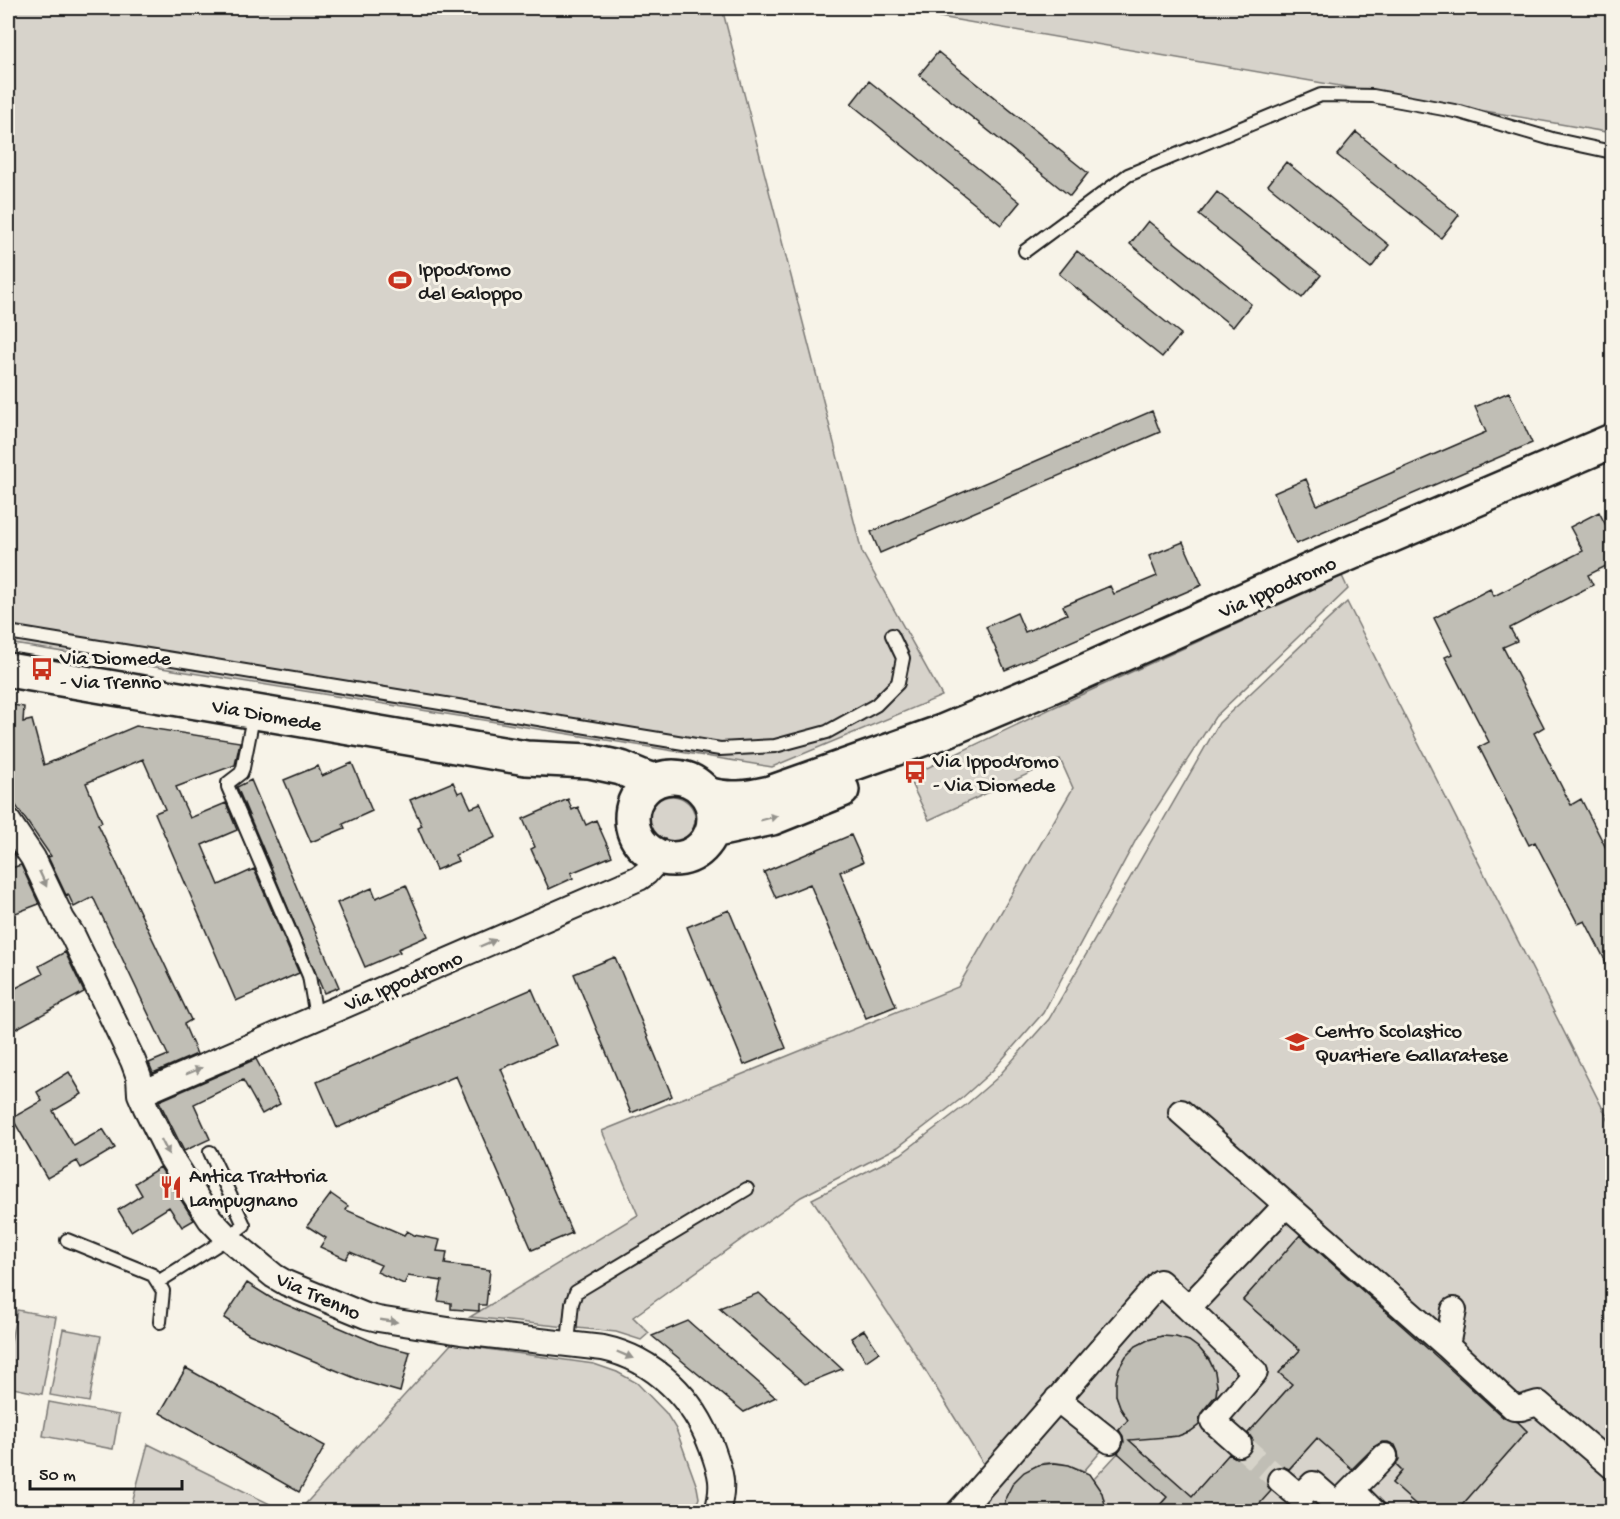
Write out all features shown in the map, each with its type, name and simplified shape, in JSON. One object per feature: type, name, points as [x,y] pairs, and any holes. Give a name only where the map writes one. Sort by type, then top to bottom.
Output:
[{"type":"street","name":"Via Ippodromo","points":[[707,794],[745,798],[770,793],[942,732],[1054,685],[1311,570],[1608,446]]},
{"type":"street","name":"Via Diomede","points":[[8,670],[526,759],[612,787],[622,793],[633,806]]},
{"type":"street","name":"Via Ippodromo","points":[[712,831],[772,818],[843,790],[942,732]]},
{"type":"street","name":"Via Diomede","points":[[526,759],[589,761],[621,768],[655,781]]},
{"type":"street","points":[[668,777],[683,778],[696,784],[707,794],[714,812],[712,831],[701,848],[689,856],[674,859],[660,857],[646,849],[636,837],[632,822],[633,806],[640,792],[655,781],[668,777]]},
{"type":"street","name":"Via Trenno","points":[[9,828],[33,858],[62,919],[73,936],[133,1061],[139,1077],[140,1094],[171,1158],[210,1219],[228,1238],[262,1267],[286,1283],[366,1316],[461,1332],[603,1348],[623,1353],[644,1364],[672,1384],[686,1399],[707,1435],[722,1480],[717,1512]]},
{"type":"street","name":"Via Ippodromo","points":[[140,1094],[639,878],[660,857]]},
{"type":"street","points":[[1180,1112],[1447,1346],[1514,1408],[1538,1403],[1612,1466]]},
{"type":"street","points":[[1188,1308],[1286,1205]]},
{"type":"street","points":[[959,1512],[1160,1282],[1254,1372],[1213,1421],[1239,1444]]},
{"type":"street","points":[[1447,1346],[1455,1310]]},
{"type":"street","points":[[1057,1399],[1110,1441]]},
{"type":"street","points":[[1280,1480],[1300,1497],[1312,1484],[1337,1505],[1385,1456]]},
{"type":"street","points":[[1352,1490],[1374,1512]]},
{"type":"lane","points":[[1025,251],[1128,175],[1321,95],[1373,96],[1460,112],[1552,139],[1612,152]]},
{"type":"lane","points":[[8,632],[720,748],[775,746],[827,732],[876,705],[897,684],[903,658],[892,635]]},
{"type":"lane","points":[[254,711],[243,768],[241,773],[228,783],[228,788],[309,976],[315,1011]]},
{"type":"lane","points":[[158,1282],[228,1238],[244,1225],[210,1152]]},
{"type":"lane","points":[[568,1343],[573,1296],[576,1292],[747,1190]]},
{"type":"lane","points":[[67,1240],[153,1275],[163,1292],[160,1322]]},
{"type":"shaded area","name":"Ippodromo del Galoppo","points":[[8,8],[722,8],[862,552],[942,696],[772,767],[8,643]]},
{"type":"shaded area","points":[[888,8],[1612,8],[1612,133]]},
{"type":"shaded area","points":[[1342,576],[1348,589],[1215,717],[1137,838],[1043,1013],[992,1071],[962,1098],[898,1147],[801,1197],[633,1317],[649,1333],[641,1340],[616,1332],[470,1317],[638,1215],[602,1131],[958,987],[1073,788],[1060,759],[929,820],[908,777],[1050,709]]},
{"type":"shaded area","name":"Centro Scolastico Quartiere Gallaratese","points":[[1347,602],[1612,1127],[1612,1511],[1456,1511],[1527,1431],[1303,1233],[1243,1300],[1300,1350],[1280,1373],[1292,1384],[1192,1496],[1128,1440],[1151,1435],[1164,1438],[1178,1436],[1191,1431],[1202,1423],[1216,1399],[1215,1372],[1209,1359],[1189,1341],[1162,1336],[1136,1346],[1116,1395],[1128,1420],[1084,1471],[1061,1464],[1044,1463],[1035,1467],[1013,1486],[1003,1511],[941,1511],[984,1465],[914,1352],[812,1199],[901,1154],[997,1078],[1049,1019],[1219,723]]},
{"type":"shaded area","points":[[672,796],[688,803],[695,819],[688,835],[672,842],[656,835],[649,819],[656,803]]},
{"type":"shaded area","points":[[17,1310],[56,1317],[42,1394],[8,1387],[8,1357]]},
{"type":"shaded area","points":[[63,1329],[101,1336],[89,1402],[50,1395]]},
{"type":"shaded area","points":[[452,1343],[594,1364],[617,1372],[637,1383],[666,1413],[676,1429],[697,1487],[699,1498],[694,1511],[299,1511]]},
{"type":"shaded area","points":[[49,1402],[119,1415],[113,1449],[43,1436]]},
{"type":"shaded area","points":[[1317,1438],[1357,1473],[1378,1450],[1402,1471],[1392,1483],[1424,1511],[1252,1512]]},
{"type":"shaded area","points":[[148,1444],[284,1511],[130,1511]]},
{"type":"shaded area","points":[[1118,1453],[1167,1497],[1154,1511],[1106,1511],[1102,1493],[1093,1480]]},
{"type":"building","points":[[938,52],[1088,173],[1070,196],[919,75]]},
{"type":"building","points":[[869,81],[1020,202],[1001,225],[851,104]]},
{"type":"building","points":[[1356,132],[1459,215],[1441,238],[1337,155]]},
{"type":"building","points":[[1286,162],[1389,245],[1371,268],[1268,185]]},
{"type":"building","points":[[1217,192],[1321,275],[1302,298],[1199,215]]},
{"type":"building","points":[[1148,221],[1251,304],[1233,327],[1130,244]]},
{"type":"building","points":[[1077,251],[1181,334],[1162,357],[1059,274]]},
{"type":"building","points":[[1509,392],[1532,443],[1296,544],[1274,493],[1306,479],[1317,505],[1486,432],[1475,407]]},
{"type":"building","points":[[1152,411],[1160,432],[880,553],[871,532]]},
{"type":"building","points":[[1599,512],[1612,537],[1612,563],[1588,575],[1593,585],[1510,628],[1517,641],[1503,647],[1544,727],[1534,733],[1571,805],[1581,799],[1612,860],[1612,974],[1585,921],[1578,924],[1535,842],[1529,845],[1479,747],[1489,742],[1445,657],[1452,654],[1434,618],[1490,589],[1494,596],[1583,551],[1570,527]]},
{"type":"building","points":[[1183,542],[1202,585],[1005,670],[986,627],[1017,613],[1025,632],[1067,614],[1063,606],[1110,586],[1114,594],[1157,576],[1149,556]]},
{"type":"building","points":[[8,704],[24,707],[23,722],[32,720],[44,765],[136,726],[240,742],[235,765],[176,787],[190,818],[226,803],[237,830],[202,845],[219,885],[254,869],[299,973],[236,1001],[155,813],[165,809],[143,759],[86,783],[102,822],[98,824],[191,1020],[184,1024],[197,1054],[153,1073],[149,1063],[168,1055],[93,897],[74,907],[48,857],[51,856],[12,800],[8,781]]},
{"type":"building","points":[[352,763],[372,811],[343,824],[345,828],[311,842],[284,780],[318,766],[322,776]]},
{"type":"building","points":[[251,780],[339,987],[324,993],[237,787]]},
{"type":"building","points":[[453,782],[458,793],[463,791],[471,808],[481,804],[496,837],[455,855],[458,861],[436,870],[418,828],[422,826],[410,800]]},
{"type":"building","points":[[568,799],[572,810],[578,807],[586,825],[596,820],[612,856],[571,873],[573,878],[549,889],[531,849],[535,847],[523,819]]},
{"type":"building","points":[[851,835],[863,862],[840,872],[896,1006],[866,1018],[810,884],[776,898],[764,872]]},
{"type":"building","points":[[21,865],[39,904],[8,916],[8,869]]},
{"type":"building","points":[[406,885],[428,936],[398,949],[400,952],[365,967],[337,903],[372,888],[376,898]]},
{"type":"building","points":[[729,910],[786,1048],[744,1065],[687,927]]},
{"type":"building","points":[[65,952],[84,992],[8,1033],[8,992],[43,974],[39,966]]},
{"type":"building","points":[[615,957],[672,1096],[631,1113],[574,974]]},
{"type":"building","points":[[532,989],[556,1045],[501,1069],[572,1233],[532,1250],[456,1076],[337,1128],[317,1082]]},
{"type":"building","points":[[256,1059],[280,1104],[262,1114],[243,1080],[194,1104],[210,1139],[184,1151],[159,1101]]},
{"type":"building","points":[[69,1072],[82,1094],[53,1111],[74,1146],[103,1129],[115,1148],[81,1168],[77,1161],[47,1178],[12,1118],[42,1101],[37,1092]]},
{"type":"building","points":[[160,1167],[194,1220],[182,1227],[169,1207],[131,1231],[118,1210],[142,1195],[135,1183]]},
{"type":"building","points":[[331,1194],[348,1206],[346,1210],[404,1235],[407,1231],[414,1235],[440,1240],[437,1251],[447,1252],[445,1264],[490,1270],[486,1305],[479,1305],[479,1311],[451,1309],[451,1303],[438,1301],[442,1281],[408,1276],[404,1284],[377,1272],[381,1265],[350,1252],[346,1259],[320,1247],[326,1238],[307,1226]]},
{"type":"building","points":[[1300,1235],[1504,1418],[1518,1422],[1527,1431],[1456,1512],[1424,1512],[1392,1483],[1402,1471],[1396,1465],[1399,1459],[1395,1445],[1388,1442],[1375,1446],[1352,1469],[1317,1438],[1289,1469],[1282,1466],[1270,1470],[1266,1478],[1271,1491],[1252,1512],[1154,1512],[1167,1497],[1118,1453],[1124,1442],[1119,1430],[1128,1420],[1116,1395],[1119,1368],[1136,1346],[1162,1336],[1189,1341],[1200,1349],[1215,1372],[1216,1395],[1202,1412],[1199,1425],[1191,1431],[1178,1436],[1129,1440],[1192,1496],[1229,1454],[1236,1458],[1243,1458],[1250,1453],[1253,1440],[1248,1433],[1292,1384],[1279,1373],[1300,1350],[1243,1300]]},
{"type":"building","points":[[247,1283],[271,1298],[378,1344],[410,1352],[400,1392],[362,1381],[249,1334],[224,1318]]},
{"type":"building","points":[[759,1293],[842,1369],[805,1384],[719,1308]]},
{"type":"building","points":[[688,1321],[776,1397],[744,1412],[652,1336]]},
{"type":"building","points":[[864,1330],[879,1352],[866,1361],[851,1338]]},
{"type":"building","points":[[186,1368],[325,1446],[299,1492],[160,1413]]},
{"type":"building","points":[[1054,1463],[1069,1465],[1089,1474],[1102,1493],[1107,1512],[1003,1512],[1006,1497],[1013,1483],[1024,1472],[1038,1465]]},
{"type":"tunnel","points":[[1239,1444],[1280,1480]]},
{"type":"place","name":"Ippodromo del Galoppo","points":[[400,280]]},
{"type":"place","name":"Via Diomede - Via Trenno","points":[[42,669]]},
{"type":"place","name":"Via Ippodromo - Via Diomede","points":[[915,772]]},
{"type":"place","name":"Centro Scolastico Quartiere Gallaratese","points":[[1297,1042]]},
{"type":"place","name":"Antica Trattoria Lampugnano","points":[[171,1187]]}]
